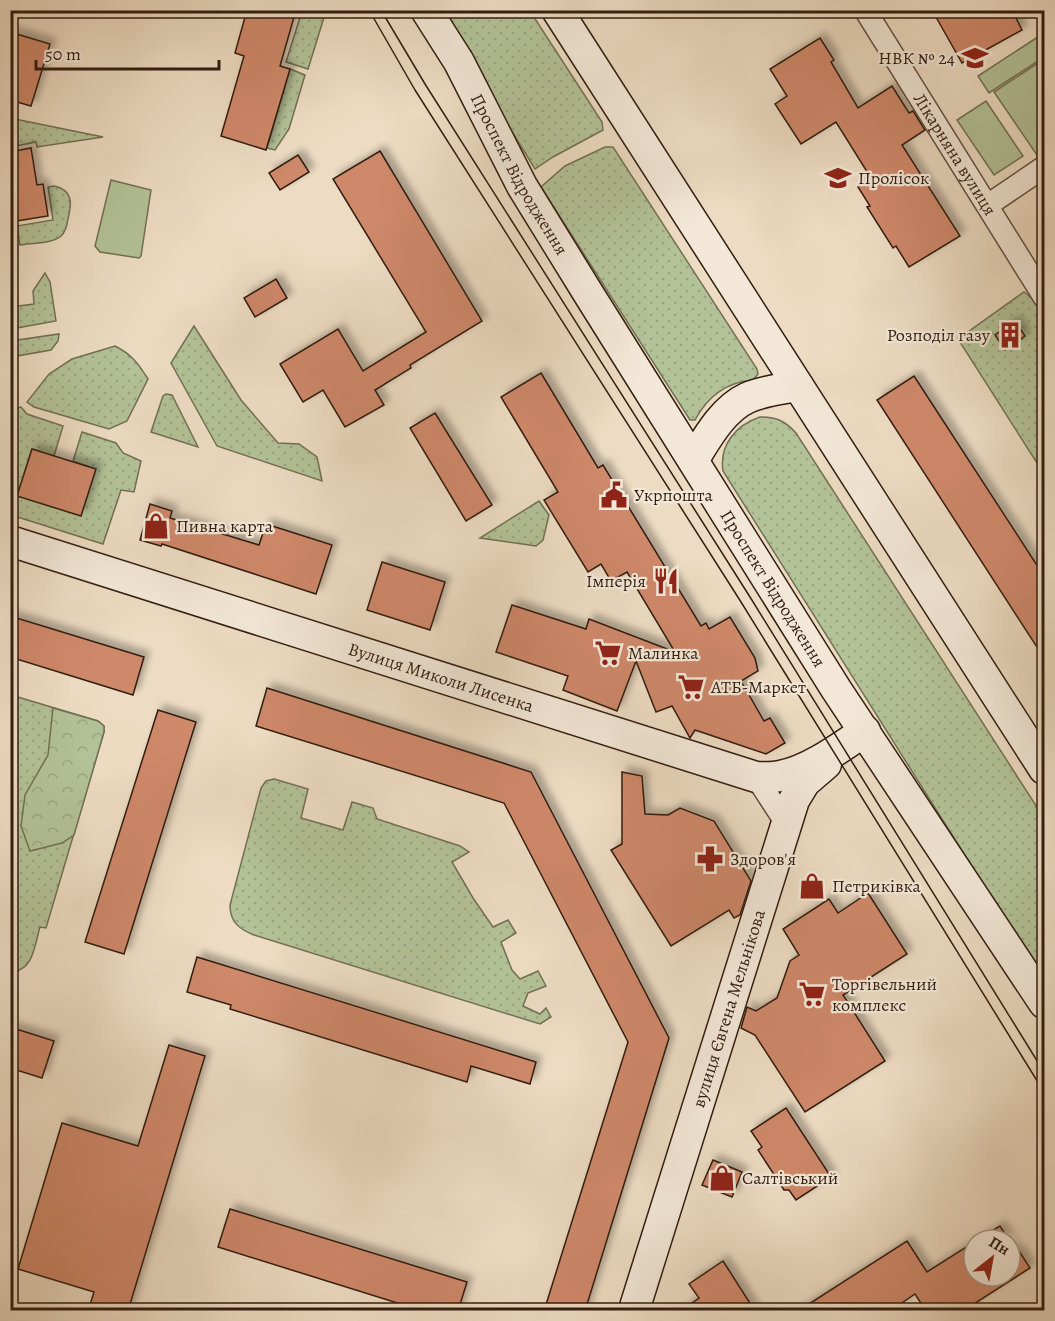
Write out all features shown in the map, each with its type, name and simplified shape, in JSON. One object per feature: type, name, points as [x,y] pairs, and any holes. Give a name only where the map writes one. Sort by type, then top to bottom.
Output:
[{"type":"main road","name":"Проспект Відродження","points":[[426,10],[459,62],[522,186],[799,630],[1042,996]]},
{"type":"main road","points":[[557,10],[1044,769]]},
{"type":"main road","points":[[693,459],[711,432],[744,399],[761,393],[798,386]]},
{"type":"main road","name":"Вулиця Миколи Лисенка","points":[[10,541],[756,777],[780,776],[798,770],[833,753],[866,731]]},
{"type":"main road","name":"вулиця Євгена Мельнікова","points":[[634,1311],[794,800],[805,782],[866,731]]},
{"type":"street","name":"Лікарняна вулиця","points":[[865,10],[1044,297]]},
{"type":"street","points":[[988,205],[1044,167]]},
{"type":"street","points":[[756,777],[786,823]]},
{"type":"green space","points":[[302,11],[326,11],[308,69],[286,62]]},
{"type":"green space","points":[[438,11],[530,11],[602,122],[603,130],[535,169]]},
{"type":"green space","points":[[1044,33],[1044,57],[989,93],[978,76]]},
{"type":"green space","points":[[1044,59],[1044,155],[1039,158],[994,92]]},
{"type":"green space","points":[[290,69],[305,75],[289,129],[275,150],[267,148]]},
{"type":"green space","points":[[986,101],[1023,156],[994,175],[957,120]]},
{"type":"green space","points":[[10,118],[103,137],[37,147],[36,142],[11,147]]},
{"type":"green space","points":[[605,147],[613,147],[757,369],[758,374],[753,380],[726,387],[712,397],[695,420],[690,420],[541,187],[565,166]]},
{"type":"green space","points":[[111,180],[151,190],[139,258],[100,252],[95,246]]},
{"type":"green space","points":[[54,186],[65,191],[70,198],[67,226],[64,232],[57,239],[20,245],[17,226],[53,220],[48,187]]},
{"type":"green space","points":[[45,273],[50,282],[56,321],[11,329],[11,307],[34,304],[33,291]]},
{"type":"green space","points":[[1024,292],[1039,303],[1044,312],[1044,474],[958,339]]},
{"type":"green space","points":[[194,326],[241,400],[278,443],[299,444],[317,457],[322,481],[217,446],[171,363]]},
{"type":"green space","points":[[59,334],[58,341],[51,350],[11,357],[11,341]]},
{"type":"green space","points":[[115,346],[134,360],[148,379],[127,421],[109,429],[34,407],[27,402],[49,374],[72,359]]},
{"type":"green space","points":[[172,395],[198,447],[151,432],[163,396]]},
{"type":"green space","points":[[21,407],[27,414],[63,426],[54,456],[32,449],[17,496],[95,469],[73,461],[82,432],[116,443],[123,453],[141,461],[134,492],[121,490],[103,544],[11,515],[10,409]]},
{"type":"green space","points":[[760,417],[780,420],[796,433],[1044,818],[1044,974],[1039,973],[723,471],[724,453],[731,437],[744,425]]},
{"type":"green space","points":[[539,501],[549,515],[543,540],[536,546],[480,538]]},
{"type":"green space","points":[[11,695],[98,721],[104,726],[104,732],[46,928],[40,927],[29,962],[19,971],[11,973]]},
{"type":"green space","points":[[53,708],[98,721],[104,726],[104,732],[74,835],[62,843],[30,851],[21,826],[25,795],[48,755]]},
{"type":"green space","points":[[274,779],[308,789],[301,818],[343,830],[352,802],[373,808],[377,819],[460,846],[469,852],[452,862],[493,927],[508,920],[516,933],[501,942],[512,970],[520,979],[538,971],[546,986],[528,993],[523,1006],[540,1014],[546,1008],[551,1017],[540,1024],[254,935],[240,927],[232,916],[230,905],[261,788],[266,781]]},
{"type":"building","points":[[247,10],[296,10],[280,66],[290,69],[266,150],[221,136],[244,56],[235,53]]},
{"type":"building","points":[[932,10],[1012,10],[1022,30],[962,63]]},
{"type":"building","points":[[10,32],[50,44],[31,106],[10,100]]},
{"type":"building","points":[[820,38],[834,60],[831,62],[858,108],[892,86],[909,113],[913,111],[925,130],[902,145],[960,236],[909,267],[896,246],[893,248],[867,207],[870,206],[858,187],[871,178],[836,122],[801,144],[775,104],[787,96],[770,69]]},
{"type":"building","points":[[31,148],[37,185],[43,184],[48,216],[10,222],[10,152]]},
{"type":"building","points":[[380,151],[482,321],[410,365],[411,368],[375,390],[384,405],[345,427],[323,390],[303,402],[280,364],[338,329],[363,371],[426,332],[333,179]]},
{"type":"building","points":[[298,155],[309,172],[280,190],[269,173]]},
{"type":"building","points":[[276,279],[287,298],[255,317],[244,298]]},
{"type":"building","name":"Розподіл газу","points":[[1015,321],[1025,336],[1005,350],[995,335]]},
{"type":"building","points":[[541,373],[598,468],[603,465],[701,626],[706,623],[709,629],[730,617],[755,658],[758,671],[741,681],[764,721],[770,718],[785,743],[766,754],[695,730],[690,738],[672,706],[656,712],[636,661],[617,711],[563,690],[568,676],[496,652],[512,605],[586,629],[589,619],[675,652],[627,572],[611,581],[601,564],[588,572],[544,500],[558,492],[501,397]]},
{"type":"building","points":[[914,376],[1044,576],[1044,658],[877,400]]},
{"type":"building","points":[[435,413],[492,505],[466,521],[410,428]]},
{"type":"building","points":[[32,449],[96,469],[81,516],[17,496]]},
{"type":"building","points":[[150,504],[172,511],[170,518],[259,545],[266,524],[332,545],[316,594],[162,544],[161,546],[140,540]]},
{"type":"building","points":[[382,562],[445,582],[430,630],[367,610]]},
{"type":"building","points":[[10,616],[144,657],[133,695],[10,657]]},
{"type":"building","points":[[267,688],[531,772],[669,1038],[585,1311],[544,1311],[628,1042],[504,803],[256,726]]},
{"type":"building","points":[[158,710],[196,722],[124,954],[85,942]]},
{"type":"building","points":[[622,772],[642,776],[645,814],[668,815],[680,808],[714,821],[751,881],[740,915],[734,918],[729,910],[671,946],[611,850],[622,844]]},
{"type":"building","points":[[868,893],[907,954],[843,995],[885,1061],[805,1112],[755,1035],[741,1028],[747,1007],[756,1011],[777,998],[790,961],[799,955],[783,929],[829,899],[838,913]]},
{"type":"building","points":[[197,957],[536,1062],[530,1084],[471,1066],[467,1082],[230,1009],[231,1005],[187,992]]},
{"type":"building","points":[[10,1027],[54,1041],[42,1078],[10,1068]]},
{"type":"building","points":[[169,1045],[205,1056],[128,1311],[88,1311],[94,1292],[18,1269],[62,1123],[138,1146]]},
{"type":"building","points":[[786,1108],[831,1177],[796,1200],[789,1190],[784,1190],[758,1150],[762,1147],[751,1131]]},
{"type":"building","name":"Салтівський","points":[[713,1160],[742,1172],[732,1197],[702,1185]]},
{"type":"building","points":[[230,1209],[467,1282],[458,1311],[423,1311],[218,1247]]},
{"type":"building","points":[[907,1241],[927,1272],[962,1250],[962,1288],[999,1288],[963,1311],[926,1311],[915,1294],[890,1311],[798,1311]]},
{"type":"building","points":[[1022,1256],[1030,1268],[1022,1273]]},
{"type":"building","points":[[723,1261],[755,1311],[681,1311],[699,1298],[689,1284]]},
{"type":"tram line","points":[[369,10],[415,90],[741,602],[1044,1092]]},
{"type":"tram line","points":[[381,10],[425,84],[750,597],[1044,1072]]},
{"type":"place","name":"НВК № 24","points":[[975,58]]},
{"type":"place","name":"Пролісок","points":[[838,178]]},
{"type":"place","name":"Розподіл газу","points":[[1010,335]]},
{"type":"place","name":"Укрпошта","points":[[614,495]]},
{"type":"place","name":"Пивна карта","points":[[156,526]]},
{"type":"place","name":"Імперія","points":[[666,581]]},
{"type":"place","name":"Малинка","points":[[608,653]]},
{"type":"place","name":"АТБ-Маркет","points":[[691,687]]},
{"type":"place","name":"Здоров'я","points":[[710,859]]},
{"type":"place","name":"Петриківка","points":[[812,886]]},
{"type":"place","name":"Торгівельний комплекс","points":[[812,994]]},
{"type":"place","name":"Салтівський","points":[[722,1178]]}]
